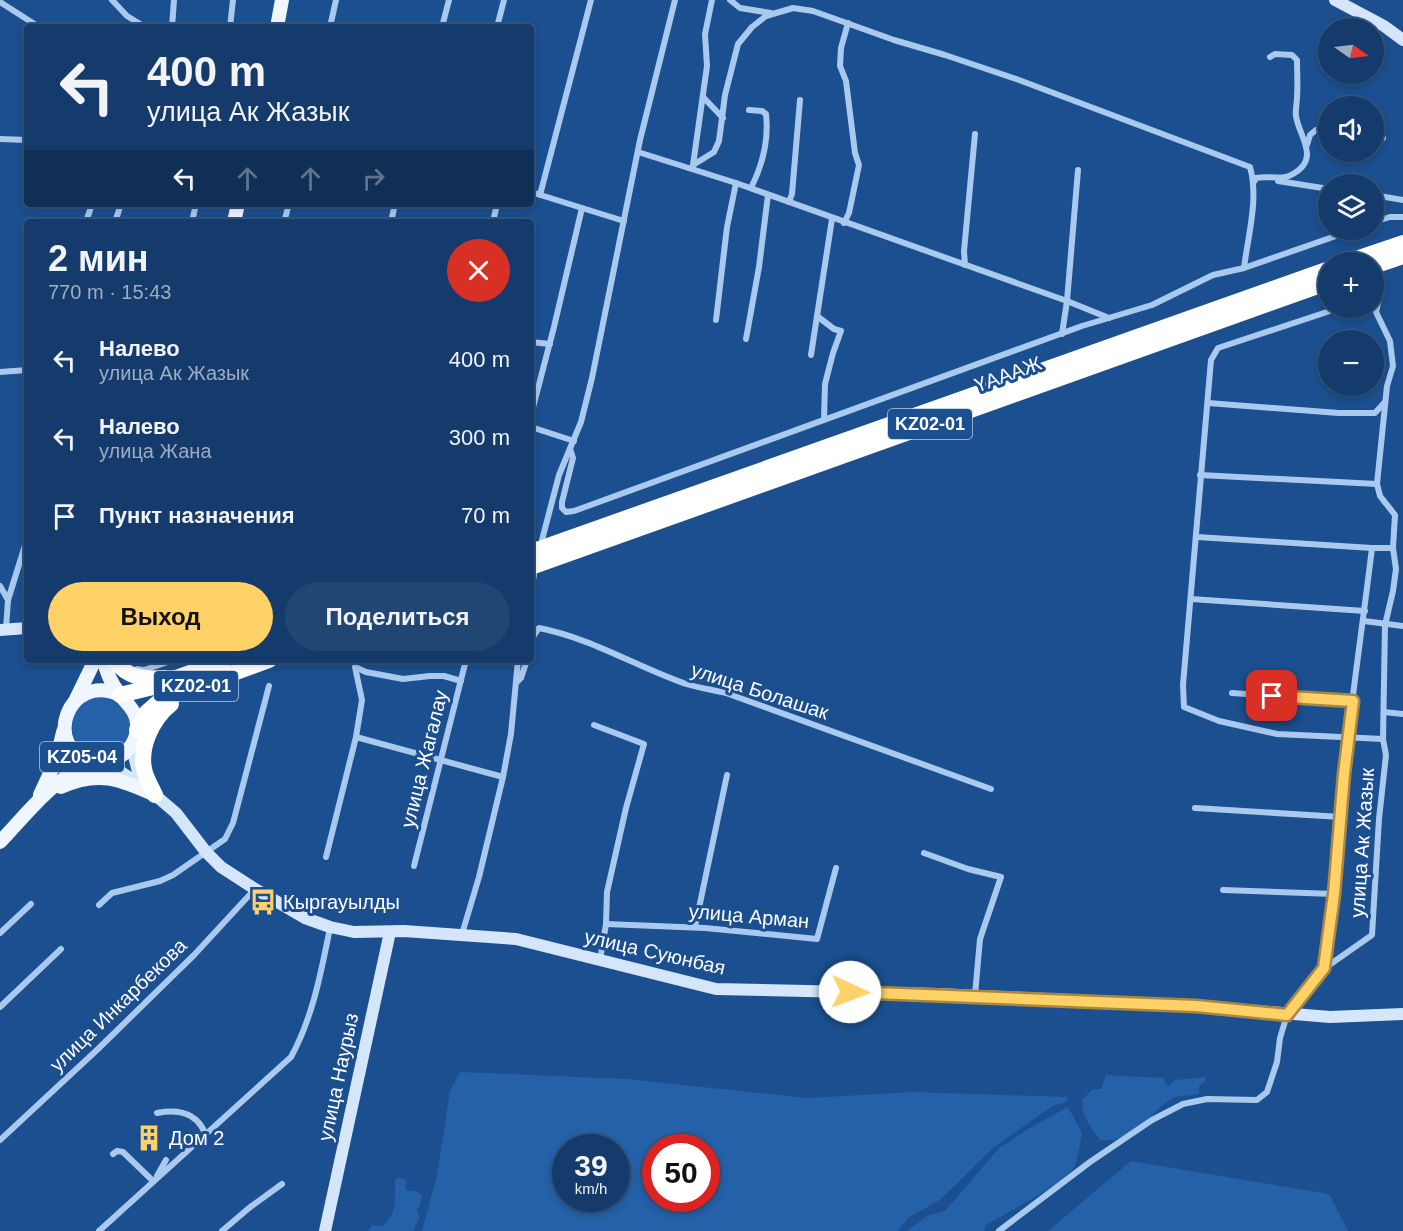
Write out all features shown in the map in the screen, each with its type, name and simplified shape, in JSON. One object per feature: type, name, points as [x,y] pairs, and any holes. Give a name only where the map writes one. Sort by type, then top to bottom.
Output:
[{"type":"highway","points":[[1376,252],[1403,243]]},
{"type":"highway","points":[[1384,263],[1403,256]]},
{"type":"highway","name":"ҮАААЖ","points":[[537,546],[1318,273]]},
{"type":"highway","name":"ҮАААЖ","points":[[534,571],[1318,286]]},
{"type":"highway","points":[[117,663],[126,672],[141,678],[176,677]]},
{"type":"highway","name":"KZ02-01","points":[[120,695],[149,688],[216,663]]},
{"type":"highway","name":"KZ02-01","points":[[136,734],[147,712],[162,699],[261,663]]},
{"type":"highway","points":[[155,795],[144,766],[146,746],[153,726],[165,709],[201,685]]},
{"type":"main road","points":[[278,24],[282,0]]},
{"type":"main road","points":[[1335,0],[1384,26],[1403,40]]},
{"type":"main road","points":[[3,629],[24,628]]},
{"type":"main road","name":"KZ05-04","points":[[38,800],[57,758],[70,706],[76,699],[94,663]]},
{"type":"main road","name":"KZ05-04","points":[[64,724],[67,741],[72,749],[85,759],[98,762],[111,761],[126,752],[136,734],[133,710],[109,678],[105,663]]},
{"type":"main road","points":[[76,699],[92,691],[111,691],[120,695]]},
{"type":"main road","name":"улица Суюнбая","points":[[136,734],[134,756],[139,776],[155,795],[176,813],[206,852],[221,867],[255,890],[305,918],[330,927],[354,932],[404,931],[516,939],[716,989],[975,996],[1196,1006],[1330,1017],[1403,1014]]},
{"type":"main road","points":[[98,762],[115,768],[155,795]]},
{"type":"main road","name":"KZ05-04","points":[[0,842],[38,800],[72,773],[98,762]]},
{"type":"main road","points":[[38,800],[74,782],[98,777],[124,781],[155,795]]},
{"type":"main road","name":"улица Наурыз","points":[[325,1231],[390,932]]},
{"type":"street","points":[[112,0],[127,16],[140,24]]},
{"type":"street","points":[[172,24],[174,0]]},
{"type":"street","points":[[230,24],[233,0]]},
{"type":"street","points":[[331,24],[336,0]]},
{"type":"street","points":[[443,24],[449,0]]},
{"type":"street","points":[[498,24],[504,0]]},
{"type":"street","points":[[540,195],[591,0]]},
{"type":"street","points":[[537,546],[559,474],[581,422],[638,152],[675,0]]},
{"type":"street","points":[[693,167],[707,66],[705,34],[712,0]]},
{"type":"street","points":[[730,0],[740,8],[772,14]]},
{"type":"street","points":[[0,2],[34,24]]},
{"type":"street","points":[[693,167],[714,152],[722,131],[725,95],[738,44],[752,27],[772,14],[793,8],[813,11],[1019,80],[1250,166],[1254,182],[1253,202],[1244,268]]},
{"type":"street","points":[[844,223],[849,213],[859,165],[855,153],[846,81],[840,59],[848,23]]},
{"type":"street","points":[[1270,57],[1275,54],[1292,55],[1297,60],[1296,116],[1300,134],[1307,146]]},
{"type":"street","points":[[703,96],[723,118]]},
{"type":"street","points":[[789,202],[792,194],[801,100]]},
{"type":"street","points":[[749,111],[762,111],[766,114],[767,123],[764,152],[751,188]]},
{"type":"street","points":[[1254,182],[1256,178],[1285,178],[1298,171],[1305,162],[1310,135],[1318,129]]},
{"type":"street","points":[[965,265],[964,251],[975,134]]},
{"type":"street","points":[[0,139],[24,140]]},
{"type":"street","points":[[638,152],[693,167],[1110,318]]},
{"type":"street","points":[[1062,334],[1078,170]]},
{"type":"street","points":[[1269,177],[1277,181],[1318,187]]},
{"type":"street","points":[[716,320],[727,227],[736,183]]},
{"type":"street","points":[[534,193],[624,221]]},
{"type":"street","points":[[746,339],[759,267],[768,195]]},
{"type":"street","points":[[1384,197],[1403,200]]},
{"type":"street","points":[[534,404],[582,208]]},
{"type":"street","points":[[1384,219],[1403,217]]},
{"type":"street","points":[[811,354],[832,219]]},
{"type":"street","points":[[570,449],[573,458],[562,502],[562,508],[566,512],[1062,334],[1152,305],[1213,275],[1244,268],[1324,240]]},
{"type":"street","points":[[1318,315],[1218,348],[1210,360],[1183,685],[1184,707],[1219,721],[1277,734],[1383,739]]},
{"type":"street","points":[[817,316],[834,329],[841,330],[825,384],[824,419]]},
{"type":"street","points":[[1197,537],[1393,548],[1395,514],[1380,496],[1377,484],[1387,387],[1393,366],[1390,341],[1379,318]]},
{"type":"street","points":[[534,342],[550,344]]},
{"type":"street","points":[[0,372],[24,370]]},
{"type":"street","points":[[1208,403],[1339,413],[1375,413],[1386,401]]},
{"type":"street","points":[[534,428],[574,441]]},
{"type":"street","points":[[1200,475],[1377,484]]},
{"type":"street","points":[[3,629],[8,600],[24,547]]},
{"type":"street","name":"улица Ак Жазык","points":[[1324,968],[1334,894],[1358,648],[1364,621],[1372,548]]},
{"type":"street","name":"улица Ак Жазык","points":[[1287,1015],[1324,968],[1372,935],[1381,790],[1386,755],[1383,739],[1385,625],[1396,569],[1393,548]]},
{"type":"street","points":[[0,586],[8,600]]},
{"type":"street","points":[[1191,599],[1365,611]]},
{"type":"street","points":[[1364,621],[1403,626]]},
{"type":"street","name":"улица Болашак","points":[[534,635],[539,628],[577,639],[687,684],[726,693],[991,789]]},
{"type":"street","points":[[124,663],[129,667],[144,670],[165,663]]},
{"type":"street","points":[[144,670],[146,663]]},
{"type":"street","name":"улица Жагалау","points":[[414,866],[465,663]]},
{"type":"street","points":[[462,934],[503,777],[511,734],[518,663]]},
{"type":"street","points":[[516,682],[521,678],[526,663]]},
{"type":"street","points":[[326,857],[356,737],[362,700],[355,667],[366,672],[404,679],[437,676],[461,681]]},
{"type":"street","points":[[99,905],[112,894],[160,881],[225,839],[233,823],[268,686]]},
{"type":"street","points":[[1232,693],[1353,701]]},
{"type":"street","points":[[1384,712],[1403,714]]},
{"type":"street","points":[[594,725],[644,744],[626,808],[607,892],[606,924],[600,960]]},
{"type":"street","points":[[356,737],[503,777]]},
{"type":"street","points":[[695,927],[727,775]]},
{"type":"street","points":[[1195,808],[1341,817]]},
{"type":"street","points":[[924,853],[968,869],[1001,877],[980,939],[975,996]]},
{"type":"street","name":"улица Арман","points":[[606,924],[695,927],[817,939],[836,868]]},
{"type":"street","name":"улица Инкарбекова","points":[[0,1140],[194,955],[255,890]]},
{"type":"street","points":[[1223,890],[1334,894]]},
{"type":"street","points":[[0,933],[31,904]]},
{"type":"street","points":[[99,1231],[291,1057],[313,1004],[330,927]]},
{"type":"street","points":[[0,1007],[61,949]]},
{"type":"street","points":[[999,1231],[1090,1162],[1183,1104],[1207,1099],[1257,1100],[1267,1092],[1278,1062],[1280,1038],[1287,1015]]},
{"type":"street","points":[[157,1113],[176,1111],[189,1114],[201,1124],[205,1133]]},
{"type":"street","points":[[113,1154],[117,1151],[123,1152],[154,1180]]},
{"type":"street","points":[[154,1180],[166,1160]]},
{"type":"street","points":[[222,1231],[282,1184]]},
{"type":"shaded area","points":[[95,697],[107,697],[122,705],[130,720],[130,732],[122,747],[107,755],[95,755],[80,747],[72,732],[72,720],[80,705]]},
{"type":"shaded area","points":[[460,1072],[627,1079],[808,1098],[914,1092],[1068,1097],[1065,1103],[1054,1105],[993,1148],[940,1200],[908,1218],[898,1231],[422,1231],[437,1175],[450,1091]]},
{"type":"shaded area","points":[[1106,1075],[1163,1078],[1168,1087],[1175,1080],[1205,1077],[1206,1081],[1199,1086],[1199,1094],[1171,1099],[1130,1133],[1121,1138],[1100,1140],[1085,1116],[1082,1100],[1093,1089],[1101,1089]]},
{"type":"shaded area","points":[[1068,1107],[1082,1133],[1075,1165],[1061,1180],[986,1225],[984,1231],[907,1231],[927,1216],[945,1211],[999,1148]]},
{"type":"shaded area","points":[[1131,1161],[1329,1194],[1348,1231],[1048,1231]]},
{"type":"shaded area","points":[[399,1177],[407,1180],[405,1187],[408,1191],[417,1191],[422,1196],[420,1206],[416,1210],[420,1217],[413,1231],[368,1231],[372,1225],[382,1226],[391,1216],[395,1199],[395,1180]]},
{"type":"place","name":"Кыргауылды","points":[[263,902]]},
{"type":"place","name":"Дом 2","points":[[149,1138]]},
{"type":"route","points":[[850,992],[1196,1006],[1287,1015],[1324,968],[1334,894],[1344,774],[1353,701],[1272,696]]}]
